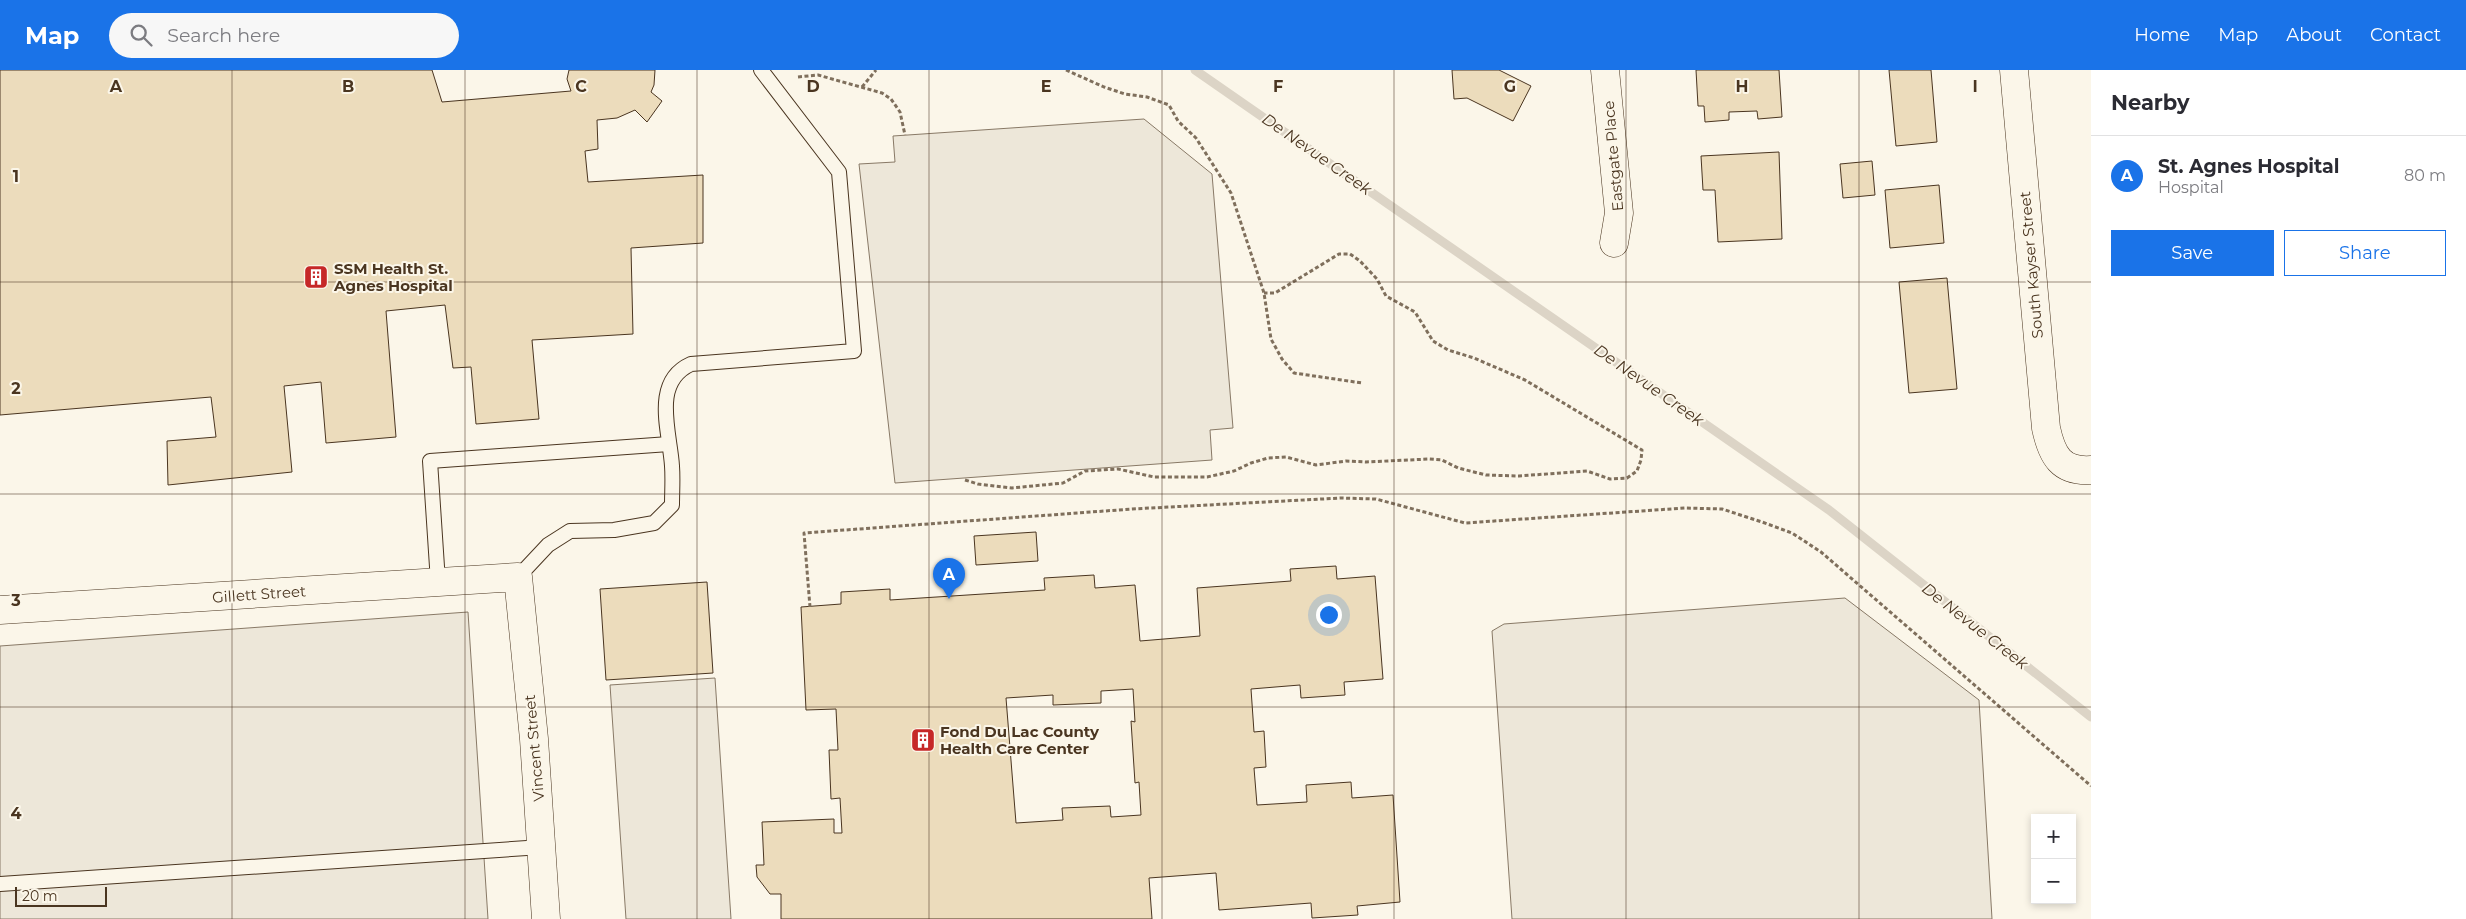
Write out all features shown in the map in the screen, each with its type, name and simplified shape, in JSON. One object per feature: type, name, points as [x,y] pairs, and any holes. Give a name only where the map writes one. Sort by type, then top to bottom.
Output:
[{"type":"street","name":"Eastgate Place","points":[[1605,70],[1619,213],[1614,242]]},
{"type":"street","name":"South Kayser Street","points":[[2014,70],[2041,389],[2048,438],[2057,458],[2072,469],[2091,470]]},
{"type":"street","name":"Gillett Street","points":[[0,610],[518,577]]},
{"type":"street","name":"Vincent Street","points":[[518,577],[534,739],[546,919]]},
{"type":"lane","points":[[518,577],[548,545],[570,531],[614,530],[654,523],[672,505],[665,408],[669,386],[678,370],[691,364],[854,351],[839,172],[761,70]]},
{"type":"lane","points":[[438,582],[430,461],[669,444]]},
{"type":"lane","points":[[0,884],[542,847]]},
{"type":"path","points":[[862,87],[876,70]]},
{"type":"path","points":[[1066,70],[1104,87],[1125,94],[1147,97],[1169,105],[1178,121],[1196,138],[1231,193],[1264,293],[1271,339],[1282,359],[1294,373],[1362,383]]},
{"type":"path","points":[[798,77],[818,75],[882,93],[891,99],[900,112],[906,135]]},
{"type":"path","points":[[965,480],[978,484],[1012,488],[1063,483],[1085,471],[1118,469],[1154,477],[1207,477],[1234,471],[1268,458],[1286,457],[1316,465],[1346,461],[1442,460],[1458,468],[1486,475],[1518,476],[1587,471],[1610,479],[1627,478],[1637,471],[1642,460],[1642,450],[1525,380],[1474,358],[1448,350],[1433,340],[1414,312],[1386,296],[1377,279],[1360,261],[1350,254],[1339,254],[1276,293],[1264,293]]},
{"type":"path","points":[[810,607],[804,533],[1132,509],[1342,498],[1376,499],[1415,508],[1451,521],[1465,523],[1686,508],[1722,509],[1792,533],[1821,552],[2091,786]]},
{"type":"shaded area","points":[[1144,119],[1212,174],[1233,428],[1210,430],[1212,460],[895,483],[859,164],[895,162],[893,136]]},
{"type":"shaded area","points":[[1845,598],[1979,700],[1992,919],[1512,919],[1492,631],[1504,624]]},
{"type":"shaded area","points":[[468,612],[488,919],[0,919],[0,646]]},
{"type":"shaded area","points":[[715,678],[731,919],[626,919],[610,685]]},
{"type":"building","name":"SSM Health St. Agnes Hospital","points":[[0,70],[432,70],[442,102],[571,91],[567,79],[569,70],[655,70],[654,85],[651,92],[662,101],[647,122],[635,110],[617,118],[597,120],[598,149],[585,151],[588,182],[703,175],[703,243],[631,248],[633,334],[532,340],[539,419],[476,424],[471,367],[453,368],[445,305],[386,311],[396,437],[326,443],[321,382],[284,386],[292,472],[168,485],[167,441],[216,437],[211,397],[0,415]]},
{"type":"building","points":[[1452,70],[1499,70],[1531,86],[1513,121],[1467,98],[1454,99]]},
{"type":"building","points":[[1696,70],[1779,70],[1782,117],[1758,119],[1757,111],[1729,112],[1729,120],[1705,122],[1704,106],[1698,106]]},
{"type":"building","points":[[1889,70],[1931,70],[1937,142],[1896,146]]},
{"type":"building","points":[[1779,152],[1782,239],[1718,242],[1715,190],[1703,190],[1701,156]]},
{"type":"building","points":[[1872,161],[1875,195],[1843,198],[1840,164]]},
{"type":"building","points":[[1939,185],[1944,243],[1890,248],[1885,190]]},
{"type":"building","points":[[1947,278],[1957,389],[1909,393],[1899,282]]},
{"type":"building","points":[[1036,532],[1038,561],[976,565],[974,536]]},
{"type":"building","name":"Fond Du Lac County Health Care Center","points":[[1336,566],[1337,579],[1375,576],[1383,679],[1344,682],[1345,695],[1301,698],[1300,685],[1251,689],[1254,732],[1264,731],[1266,767],[1254,768],[1257,805],[1307,802],[1306,785],[1351,782],[1352,798],[1393,795],[1400,902],[1357,906],[1358,915],[1312,918],[1311,903],[1219,910],[1216,873],[1149,878],[1152,919],[781,919],[781,894],[770,894],[757,877],[756,865],[764,865],[762,822],[834,819],[834,833],[842,833],[840,798],[831,799],[829,750],[838,750],[836,709],[806,710],[801,607],[841,604],[841,592],[890,589],[890,600],[1045,590],[1044,578],[1094,575],[1095,588],[1135,585],[1140,641],[1200,636],[1197,588],[1291,581],[1290,569]],"holes":[[[1133,689],[1135,722],[1131,721],[1135,783],[1139,782],[1141,815],[1111,817],[1110,806],[1062,808],[1063,820],[1016,823],[1006,698],[1053,695],[1053,705],[1101,703],[1101,691]]]},
{"type":"building","points":[[707,582],[713,673],[606,680],[600,589]]},
{"type":"waterway","name":"De Nevue Creek","points":[[1195,70],[1829,510],[2091,717]]},
{"type":"place","name":"SSM Health St. Agnes Hospital","points":[[316,277]]},
{"type":"place","name":"St. Agnes Hospital","points":[[949,599]]},
{"type":"place","name":"Fond Du Lac County Health Care Center","points":[[923,740]]}]
